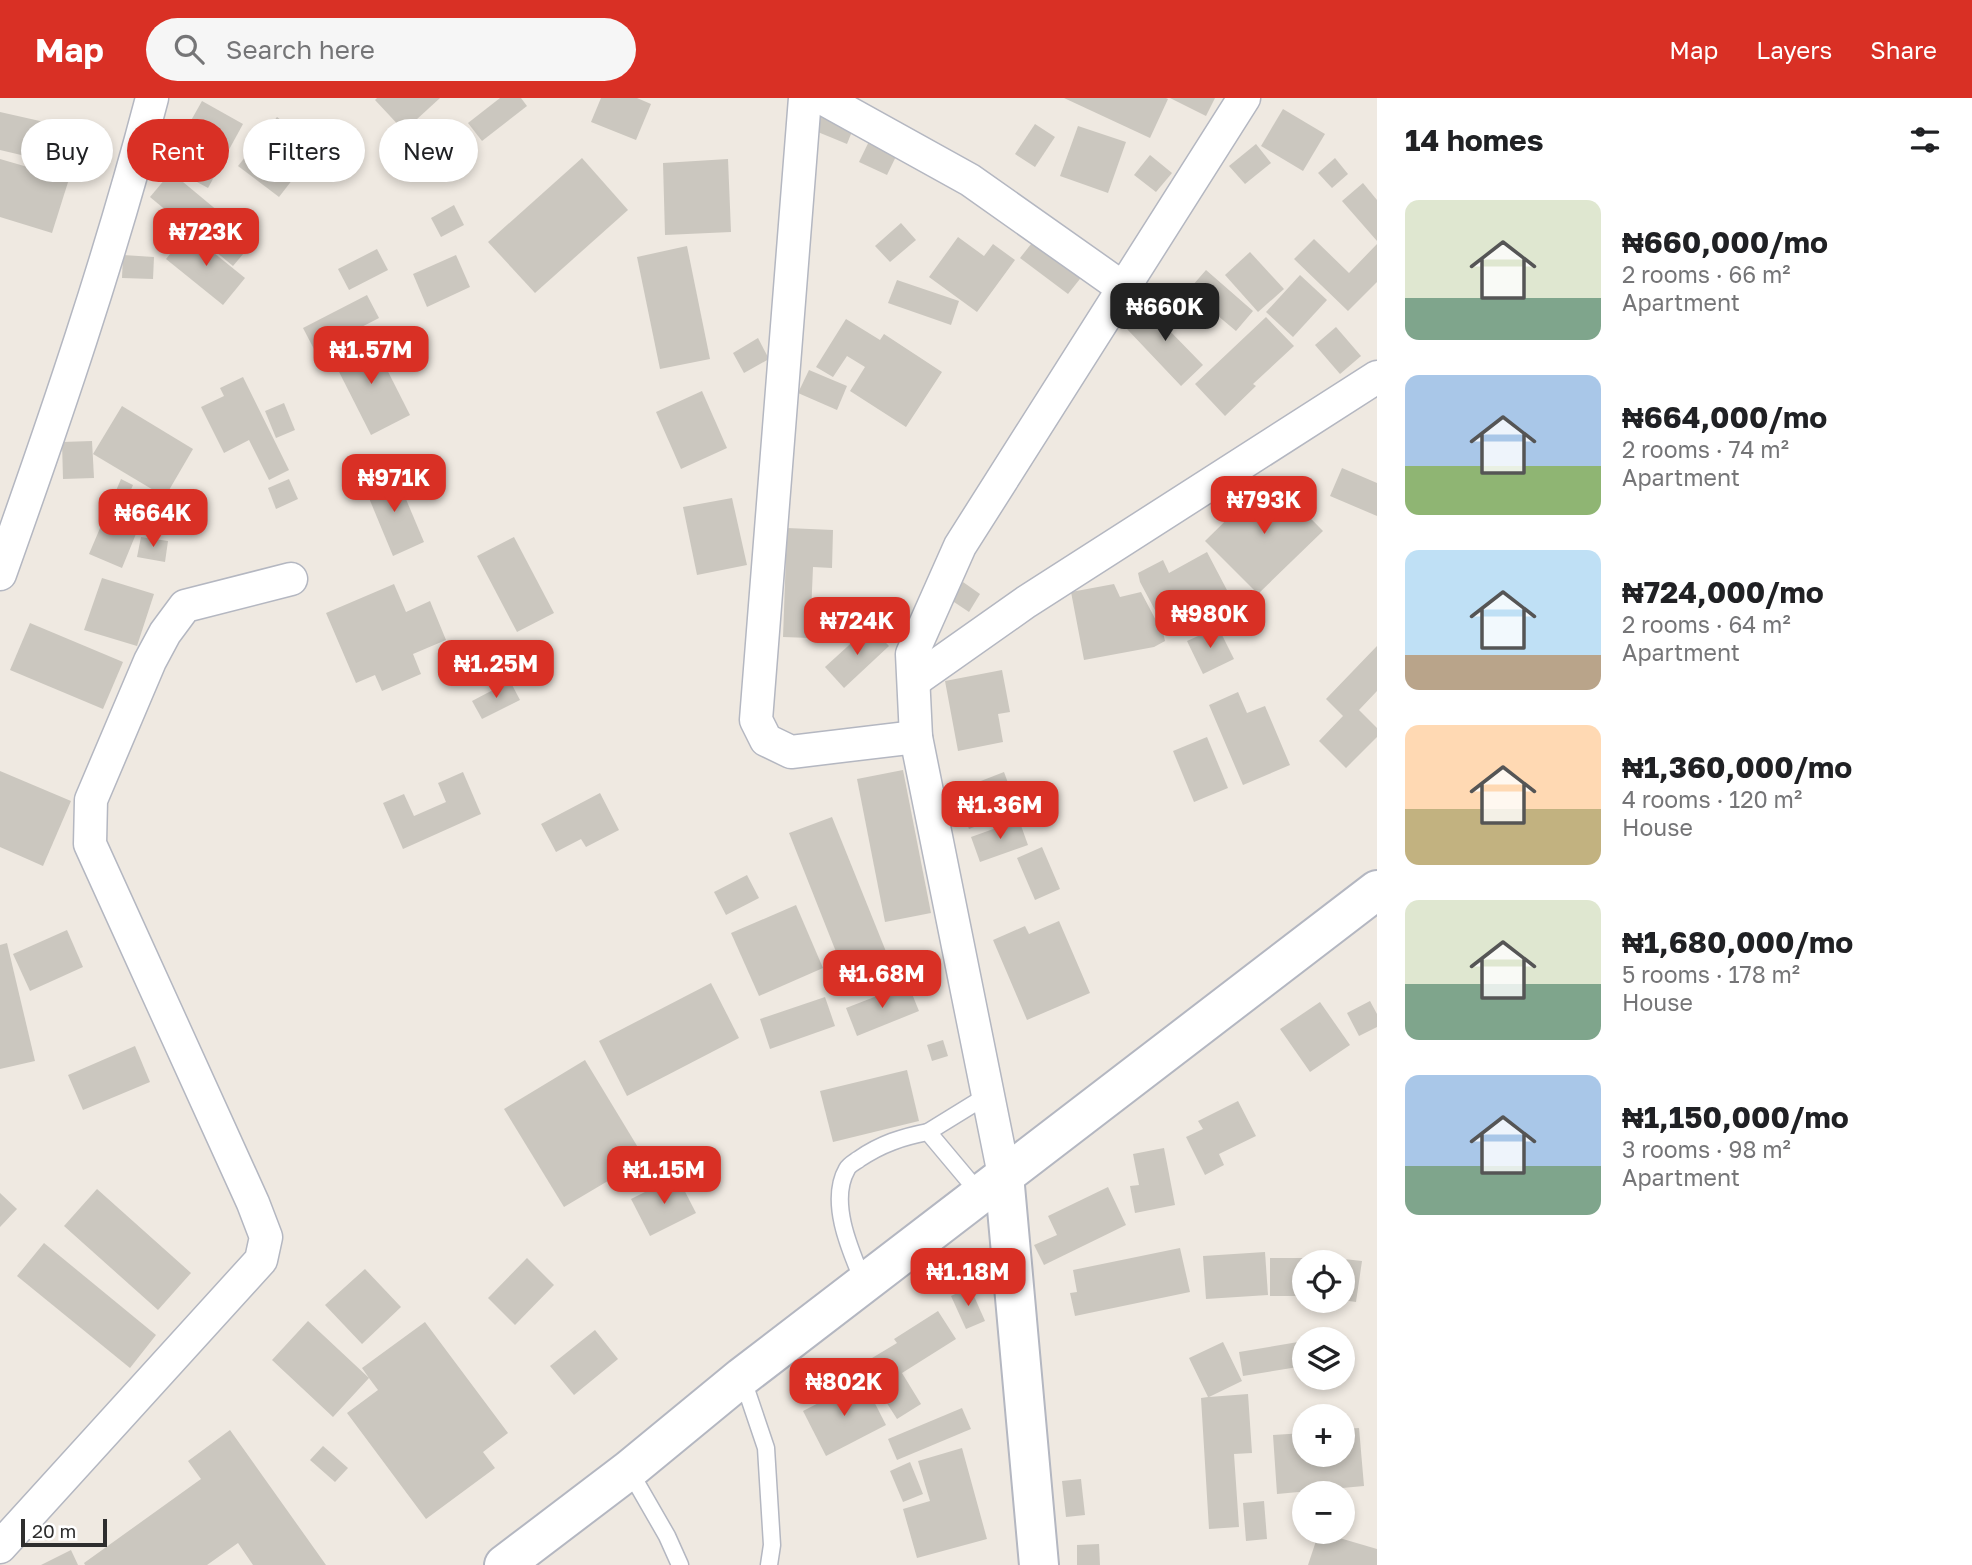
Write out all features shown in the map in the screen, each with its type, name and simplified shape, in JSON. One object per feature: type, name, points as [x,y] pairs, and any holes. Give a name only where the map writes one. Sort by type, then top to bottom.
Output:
[{"type":"main road","points":[[504,1565],[629,1470],[742,1377],[1377,890]]},
{"type":"main road","points":[[992,1185],[1039,1565]]},
{"type":"street","points":[[0,574],[56,416],[136,161],[152,98]]},
{"type":"street","points":[[805,98],[757,720],[766,740],[791,752],[916,737]]},
{"type":"street","points":[[822,98],[970,180],[1123,288]]},
{"type":"street","points":[[992,1185],[988,1095],[916,737],[912,654],[960,547],[1244,98]]},
{"type":"street","points":[[914,681],[1026,602],[1377,377]]},
{"type":"street","points":[[8,1565],[0,1548],[261,1260],[266,1237],[253,1203],[90,844],[91,800],[150,661],[165,632],[185,606],[291,579]]},
{"type":"lane","points":[[864,1283],[845,1235],[841,1207],[842,1184],[847,1167],[877,1147],[903,1137],[928,1132],[988,1095]]},
{"type":"lane","points":[[928,1132],[992,1185]]},
{"type":"lane","points":[[742,1377],[766,1448],[772,1545],[769,1565]]},
{"type":"lane","points":[[629,1470],[667,1536],[680,1565]]},
{"type":"building","points":[[440,98],[417,119],[393,119],[375,100]]},
{"type":"building","points":[[500,98],[521,98],[527,106],[482,141],[478,136],[478,119],[473,119]]},
{"type":"building","points":[[601,98],[637,98],[651,104],[636,140],[591,122]]},
{"type":"building","points":[[1064,98],[1166,98],[1168,99],[1150,138]]},
{"type":"building","points":[[1170,98],[1215,98],[1206,116]]},
{"type":"building","points":[[202,101],[243,124],[229,150],[229,119],[192,119]]},
{"type":"building","points":[[824,101],[859,114],[847,144],[813,130]]},
{"type":"building","points":[[1283,109],[1325,134],[1303,171],[1261,146]]},
{"type":"building","points":[[0,112],[31,119],[21,119],[21,155],[0,150]]},
{"type":"building","points":[[1035,124],[1055,137],[1035,167],[1015,154]]},
{"type":"building","points":[[1078,126],[1126,142],[1108,193],[1060,176]]},
{"type":"building","points":[[874,131],[902,144],[887,175],[859,162]]},
{"type":"building","points":[[1256,144],[1271,163],[1245,184],[1229,166]]},
{"type":"building","points":[[1150,155],[1172,173],[1156,192],[1134,175]]},
{"type":"building","points":[[582,158],[628,210],[535,293],[488,242]]},
{"type":"building","points":[[1335,158],[1348,174],[1332,188],[1318,173]]},
{"type":"building","points":[[0,159],[21,165],[21,182],[68,182],[52,233],[0,217]]},
{"type":"building","points":[[728,159],[731,232],[665,235],[663,163]]},
{"type":"building","points":[[163,182],[183,182],[254,241],[233,266],[150,197]]},
{"type":"building","points":[[197,182],[211,182],[208,188]]},
{"type":"building","points":[[259,182],[291,182],[279,197]]},
{"type":"building","points":[[1363,183],[1377,200],[1377,241],[1342,201]]},
{"type":"building","points":[[454,205],[464,225],[441,237],[431,218]]},
{"type":"building","points":[[901,223],[916,240],[890,262],[875,246]]},
{"type":"building","points":[[188,232],[245,278],[223,305],[166,259]]},
{"type":"building","points":[[1039,234],[1087,270],[1068,294],[1020,258]]},
{"type":"building","points":[[958,237],[984,256],[993,244],[1015,260],[977,312],[929,277]]},
{"type":"building","points":[[1314,239],[1349,273],[1377,244],[1377,282],[1348,311],[1294,259]]},
{"type":"building","points":[[687,246],[710,359],[660,369],[637,257]]},
{"type":"building","points":[[377,249],[388,270],[349,290],[338,269]]},
{"type":"building","points":[[1250,252],[1284,289],[1258,312],[1225,275]]},
{"type":"building","points":[[123,255],[154,257],[153,279],[122,278]]},
{"type":"building","points":[[456,255],[470,287],[427,307],[413,274]]},
{"type":"building","points":[[1206,270],[1253,311],[1236,331],[1205,305],[1196,315],[1179,301]]},
{"type":"building","points":[[1300,275],[1327,300],[1293,337],[1266,312]]},
{"type":"building","points":[[897,280],[959,301],[951,325],[888,303]]},
{"type":"building","points":[[367,295],[379,318],[315,351],[303,328]]},
{"type":"building","points":[[1159,299],[1175,317],[1165,326],[1203,365],[1181,386],[1127,329]]},
{"type":"building","points":[[1266,317],[1294,346],[1253,384],[1256,386],[1225,416],[1195,384]]},
{"type":"building","points":[[846,319],[880,340],[884,334],[942,372],[906,427],[850,391],[865,367],[847,356],[833,377],[816,367]]},
{"type":"building","points":[[1336,327],[1361,356],[1340,374],[1315,345]]},
{"type":"building","points":[[371,338],[410,415],[371,435],[332,358]]},
{"type":"building","points":[[758,338],[769,359],[744,373],[733,353]]},
{"type":"building","points":[[809,370],[847,386],[837,410],[798,393]]},
{"type":"building","points":[[243,377],[289,470],[269,480],[249,440],[224,453],[201,407],[224,396],[220,388]]},
{"type":"building","points":[[702,391],[727,448],[681,469],[656,412]]},
{"type":"building","points":[[284,403],[295,430],[276,438],[265,411]]},
{"type":"building","points":[[122,406],[193,449],[165,497],[93,454]]},
{"type":"building","points":[[92,441],[94,478],[63,479],[62,442]]},
{"type":"building","points":[[1342,468],[1377,483],[1377,516],[1330,496]]},
{"type":"building","points":[[395,473],[424,542],[393,556],[364,486]]},
{"type":"building","points":[[1270,477],[1323,531],[1258,594],[1205,541]]},
{"type":"building","points":[[121,479],[133,485],[127,499],[147,507],[122,568],[89,554]]},
{"type":"building","points":[[289,479],[298,499],[276,509],[268,488]]},
{"type":"building","points":[[732,498],[747,565],[697,575],[683,507]]},
{"type":"building","points":[[787,528],[833,530],[832,568],[813,567],[810,638],[783,637]]},
{"type":"building","points":[[141,537],[168,541],[165,562],[137,557]]},
{"type":"building","points":[[514,537],[554,613],[517,632],[477,556]]},
{"type":"building","points":[[1207,552],[1228,592],[1209,602],[1211,612],[1163,632],[1165,641],[1154,647],[1084,660],[1071,592],[1114,584],[1120,597],[1141,592],[1159,626],[1156,612],[1138,573],[1163,560],[1169,573]]},
{"type":"building","points":[[102,578],[154,594],[137,646],[84,630]]},
{"type":"building","points":[[963,582],[980,594],[969,612],[951,600]]},
{"type":"building","points":[[394,584],[406,612],[430,601],[446,640],[413,654],[421,674],[382,691],[375,675],[356,683],[326,613]]},
{"type":"building","points":[[30,623],[123,662],[103,709],[10,670]]},
{"type":"building","points":[[870,626],[889,646],[844,688],[825,667]]},
{"type":"building","points":[[1218,627],[1234,659],[1203,674],[1187,641]]},
{"type":"building","points":[[1377,646],[1377,691],[1359,710],[1377,728],[1377,737],[1346,768],[1319,741],[1343,716],[1326,699]]},
{"type":"building","points":[[1002,670],[1010,712],[998,714],[1003,742],[958,751],[945,681]]},
{"type":"building","points":[[510,681],[520,700],[482,719],[472,701]]},
{"type":"building","points":[[1238,692],[1247,713],[1265,706],[1290,765],[1243,785],[1209,705]]},
{"type":"building","points":[[1207,737],[1228,788],[1194,802],[1173,751]]},
{"type":"building","points":[[903,770],[931,913],[885,922],[857,779]]},
{"type":"building","points":[[0,771],[71,801],[43,866],[0,847]]},
{"type":"building","points":[[463,772],[481,814],[403,849],[383,803],[404,794],[414,816],[446,802],[438,783]]},
{"type":"building","points":[[1004,772],[1018,810],[969,829],[955,791]]},
{"type":"building","points":[[600,793],[619,830],[586,847],[581,839],[556,852],[541,824]]},
{"type":"building","points":[[832,817],[887,954],[844,972],[789,833]]},
{"type":"building","points":[[1019,820],[1028,845],[980,862],[971,837]]},
{"type":"building","points":[[1042,847],[1060,889],[1035,900],[1017,858]]},
{"type":"building","points":[[747,875],[759,898],[726,915],[714,892]]},
{"type":"building","points":[[796,905],[823,968],[759,996],[731,933]]},
{"type":"building","points":[[1059,921],[1090,993],[1027,1020],[993,940],[1025,926],[1029,934]]},
{"type":"building","points":[[67,930],[83,967],[30,991],[13,954]]},
{"type":"building","points":[[7,943],[35,1061],[0,1069],[0,945]]},
{"type":"building","points":[[711,983],[739,1038],[627,1096],[599,1041]]},
{"type":"building","points":[[908,984],[919,1011],[857,1036],[846,1008]]},
{"type":"building","points":[[825,997],[835,1026],[770,1049],[760,1019]]},
{"type":"building","points":[[1370,1001],[1377,1014],[1377,1027],[1359,1036],[1347,1013]]},
{"type":"building","points":[[1320,1002],[1350,1045],[1310,1072],[1280,1029]]},
{"type":"building","points":[[943,1040],[948,1056],[932,1061],[927,1045]]},
{"type":"building","points":[[135,1046],[150,1082],[83,1110],[68,1075]]},
{"type":"building","points":[[585,1060],[645,1159],[564,1207],[504,1109]]},
{"type":"building","points":[[907,1070],[919,1121],[833,1142],[820,1091]]},
{"type":"building","points":[[1238,1101],[1256,1136],[1219,1154],[1224,1165],[1205,1175],[1186,1137],[1203,1129],[1198,1121]]},
{"type":"building","points":[[672,1148],[680,1165],[633,1189],[624,1172]]},
{"type":"building","points":[[1164,1148],[1175,1205],[1135,1213],[1130,1186],[1139,1185],[1133,1154]]},
{"type":"building","points":[[677,1176],[696,1213],[650,1236],[631,1199]]},
{"type":"building","points":[[1108,1187],[1126,1225],[1044,1265],[1034,1245],[1057,1235],[1048,1216]]},
{"type":"building","points":[[97,1189],[191,1273],[158,1310],[64,1226]]},
{"type":"building","points":[[0,1193],[17,1209],[0,1227]]},
{"type":"building","points":[[44,1243],[156,1335],[130,1368],[17,1276]]},
{"type":"building","points":[[1180,1248],[1190,1292],[1075,1316],[1070,1293],[1077,1292],[1073,1270]]},
{"type":"building","points":[[1265,1252],[1268,1295],[1206,1299],[1203,1256]]},
{"type":"building","points":[[527,1258],[554,1285],[515,1325],[488,1298]]},
{"type":"building","points":[[1270,1258],[1292,1258],[1292,1296],[1270,1296]]},
{"type":"building","points":[[1355,1260],[1362,1261],[1355,1302]]},
{"type":"building","points":[[365,1269],[401,1307],[362,1344],[325,1305]]},
{"type":"building","points":[[970,1287],[985,1321],[966,1329],[951,1296]]},
{"type":"building","points":[[938,1311],[956,1339],[902,1373],[921,1404],[897,1419],[862,1364],[897,1343],[894,1339]]},
{"type":"building","points":[[308,1321],[369,1378],[333,1417],[272,1360]]},
{"type":"building","points":[[425,1322],[508,1433],[483,1452],[495,1468],[426,1519],[347,1413],[378,1390],[362,1368]]},
{"type":"building","points":[[595,1330],[618,1359],[574,1395],[550,1366]]},
{"type":"building","points":[[1223,1342],[1242,1381],[1209,1397],[1248,1394],[1252,1453],[1234,1454],[1239,1527],[1209,1529],[1201,1398],[1208,1397],[1189,1358]]},
{"type":"building","points":[[1292,1343],[1292,1368],[1243,1376],[1239,1352]]},
{"type":"building","points":[[863,1380],[886,1425],[826,1456],[803,1411]]},
{"type":"building","points":[[962,1408],[971,1429],[897,1460],[888,1439]]},
{"type":"building","points":[[1355,1428],[1359,1428],[1364,1486],[1355,1487],[1355,1481],[1292,1481],[1292,1493],[1277,1494],[1273,1435],[1292,1434],[1292,1467],[1355,1467]]},
{"type":"building","points":[[230,1430],[326,1565],[253,1565],[238,1543],[207,1565],[85,1565],[84,1563],[201,1479],[188,1461]]},
{"type":"building","points":[[323,1446],[348,1468],[335,1482],[310,1460]]},
{"type":"building","points":[[962,1448],[987,1539],[917,1558],[903,1509],[930,1501],[918,1461]]},
{"type":"building","points":[[910,1462],[923,1494],[903,1502],[890,1471]]},
{"type":"building","points":[[1081,1479],[1085,1515],[1066,1517],[1062,1481]]},
{"type":"building","points":[[1264,1501],[1267,1539],[1246,1541],[1243,1503]]},
{"type":"building","points":[[1355,1543],[1377,1549],[1377,1565],[1308,1565],[1315,1544]]},
{"type":"building","points":[[1099,1544],[1100,1565],[1077,1565],[1077,1545]]},
{"type":"building","points":[[71,1550],[78,1565],[41,1565]]}]
